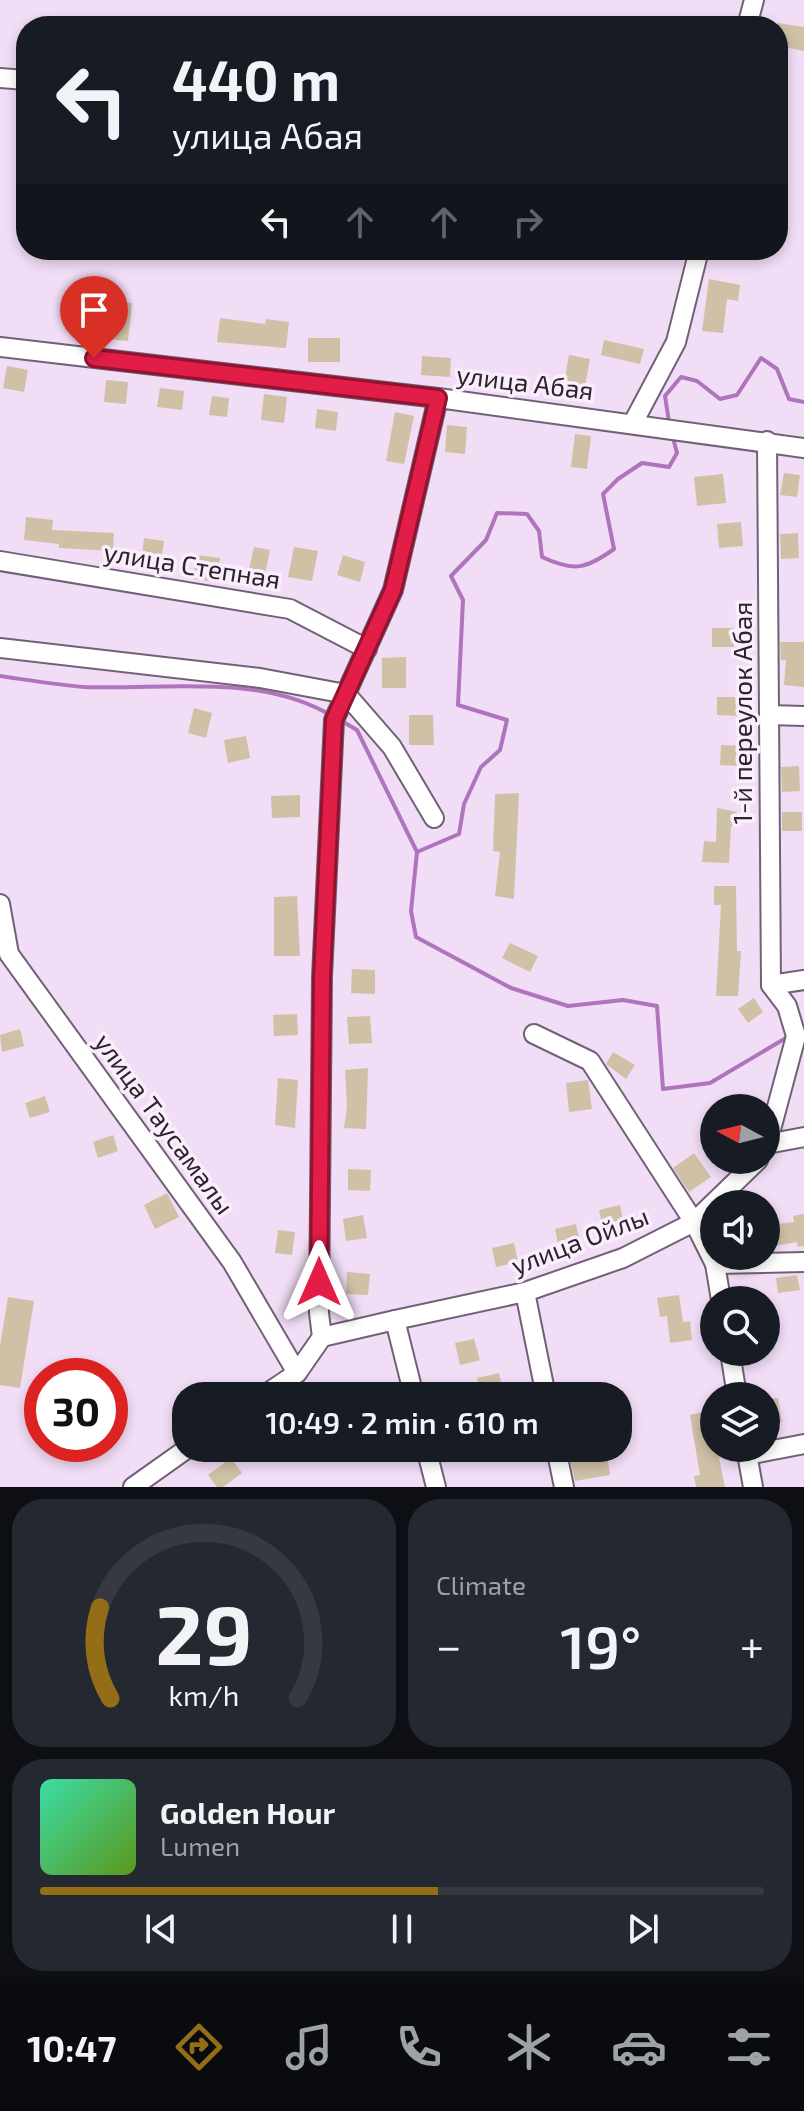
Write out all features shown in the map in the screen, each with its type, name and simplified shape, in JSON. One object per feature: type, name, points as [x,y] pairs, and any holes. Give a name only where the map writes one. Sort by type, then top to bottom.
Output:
[{"type":"street","points":[[633,423],[676,342],[696,260]]},
{"type":"street","name":"улица Абая","points":[[0,347],[438,398],[804,448]]},
{"type":"street","points":[[284,1382],[297,1373],[322,1337],[319,1313],[322,977],[334,720],[393,590],[438,398]]},
{"type":"street","name":"1-й переулок Абая","points":[[767,441],[771,985]]},
{"type":"street","name":"улица Степная","points":[[0,561],[290,609],[367,649]]},
{"type":"street","points":[[0,648],[260,678],[346,694],[392,747],[434,818]]},
{"type":"street","points":[[769,715],[804,716]]},
{"type":"street","name":"улица Таусамалы","points":[[0,904],[9,954],[232,1262],[297,1373]]},
{"type":"street","points":[[780,1095],[796,1036],[787,1006],[771,985],[804,980]]},
{"type":"street","points":[[534,1034],[590,1061],[700,1234]]},
{"type":"street","points":[[780,1143],[804,1137]]},
{"type":"street","name":"улица Ойлы","points":[[395,1320],[525,1292],[623,1258],[694,1222],[744,1174]]},
{"type":"street","points":[[780,1263],[804,1262]]},
{"type":"street","points":[[525,1292],[543,1382]]},
{"type":"street","points":[[322,1337],[395,1320],[410,1382]]},
{"type":"street","points":[[780,1447],[804,1444]]},
{"type":"street","points":[[133,1487],[172,1459]]},
{"type":"street","points":[[430,1462],[436,1487]]},
{"type":"street","points":[[559,1462],[564,1487]]},
{"type":"street","points":[[748,1462],[753,1487]]},
{"type":"building","points":[[788,25],[804,27],[804,51],[788,48]]},
{"type":"building","points":[[709,279],[740,285],[738,301],[727,299],[723,333],[702,331]]},
{"type":"building","points":[[112,301],[132,303],[128,341],[107,339]]},
{"type":"building","points":[[220,318],[265,324],[266,319],[289,322],[286,348],[217,342]]},
{"type":"building","points":[[308,338],[340,338],[340,362],[308,362]]},
{"type":"building","points":[[604,340],[644,349],[640,364],[601,355]]},
{"type":"building","points":[[569,355],[590,359],[584,392],[563,388]]},
{"type":"building","points":[[422,356],[451,358],[450,377],[421,375]]},
{"type":"building","points":[[7,366],[28,370],[24,392],[3,388]]},
{"type":"building","points":[[106,380],[128,382],[126,404],[104,402]]},
{"type":"building","points":[[160,388],[184,391],[182,410],[157,407]]},
{"type":"building","points":[[264,394],[287,397],[284,423],[261,420]]},
{"type":"building","points":[[212,396],[229,398],[227,417],[209,415]]},
{"type":"building","points":[[317,409],[338,412],[336,431],[315,428]]},
{"type":"building","points":[[395,412],[414,416],[404,464],[386,461]]},
{"type":"building","points":[[447,425],[467,427],[465,454],[445,452]]},
{"type":"building","points":[[575,434],[591,436],[587,469],[571,467]]},
{"type":"building","points":[[784,473],[800,475],[797,497],[780,495]]},
{"type":"building","points":[[723,474],[726,503],[697,506],[694,477]]},
{"type":"building","points":[[26,517],[53,520],[52,530],[114,533],[113,551],[59,548],[59,544],[24,540]]},
{"type":"building","points":[[741,522],[743,546],[719,548],[717,524]]},
{"type":"building","points":[[798,533],[799,558],[781,559],[780,534]]},
{"type":"building","points":[[144,538],[164,541],[161,561],[142,559]]},
{"type":"building","points":[[254,547],[270,550],[265,574],[249,570]]},
{"type":"building","points":[[294,547],[318,551],[312,581],[288,577]]},
{"type":"building","points":[[196,555],[220,558],[217,582],[193,579]]},
{"type":"building","points":[[343,555],[365,562],[360,582],[337,575]]},
{"type":"building","points":[[712,628],[734,628],[734,647],[712,647]]},
{"type":"building","points":[[780,642],[804,642],[804,687],[784,685],[786,660],[781,660]]},
{"type":"building","points":[[406,657],[406,688],[382,688],[382,658]]},
{"type":"building","points":[[717,697],[742,697],[742,716],[717,715]]},
{"type":"building","points":[[194,708],[212,713],[206,738],[188,733]]},
{"type":"building","points":[[409,715],[433,715],[434,745],[409,745]]},
{"type":"building","points":[[246,736],[250,758],[228,763],[224,740]]},
{"type":"building","points":[[721,745],[742,746],[741,766],[720,765]]},
{"type":"building","points":[[799,766],[800,791],[782,792],[781,767]]},
{"type":"building","points":[[519,793],[514,899],[495,896],[500,852],[493,851],[495,794]]},
{"type":"building","points":[[300,795],[300,817],[272,818],[271,796]]},
{"type":"building","points":[[717,808],[737,812],[737,826],[731,826],[729,863],[702,862],[704,841],[716,842]]},
{"type":"building","points":[[782,812],[802,812],[802,831],[782,831]]},
{"type":"building","points":[[714,886],[736,886],[737,951],[741,951],[738,996],[716,996],[721,905],[714,905]]},
{"type":"building","points":[[297,896],[300,956],[274,956],[274,897]]},
{"type":"building","points":[[510,943],[538,956],[530,972],[502,958]]},
{"type":"building","points":[[352,969],[375,970],[375,994],[351,993]]},
{"type":"building","points":[[754,998],[763,1012],[748,1023],[738,1009]]},
{"type":"building","points":[[297,1014],[298,1035],[274,1036],[273,1015]]},
{"type":"building","points":[[370,1016],[372,1043],[349,1044],[347,1017]]},
{"type":"building","points":[[20,1029],[24,1046],[2,1052],[0,1035]]},
{"type":"building","points":[[613,1052],[635,1065],[626,1079],[606,1064]]},
{"type":"building","points":[[368,1068],[366,1129],[344,1128],[347,1107],[345,1070]]},
{"type":"building","points":[[278,1078],[298,1080],[295,1128],[275,1125]]},
{"type":"building","points":[[588,1080],[592,1109],[569,1112],[566,1083]]},
{"type":"building","points":[[45,1096],[50,1112],[30,1118],[25,1103]]},
{"type":"building","points":[[113,1135],[118,1151],[98,1158],[93,1142]]},
{"type":"building","points":[[694,1153],[700,1161],[700,1174],[711,1177],[689,1192],[673,1168]]},
{"type":"building","points":[[348,1169],[371,1170],[370,1191],[348,1190]]},
{"type":"building","points":[[167,1193],[179,1217],[155,1229],[144,1205]]},
{"type":"building","points":[[620,1205],[624,1224],[603,1229],[599,1210]]},
{"type":"building","points":[[804,1214],[804,1246],[798,1247],[797,1242],[780,1245],[780,1224],[794,1222],[793,1216]]},
{"type":"building","points":[[363,1215],[367,1238],[346,1241],[343,1219]]},
{"type":"building","points":[[576,1224],[580,1243],[559,1248],[555,1229]]},
{"type":"building","points":[[278,1230],[295,1232],[292,1255],[275,1253]]},
{"type":"building","points":[[514,1243],[518,1262],[496,1267],[492,1248]]},
{"type":"building","points":[[347,1272],[370,1274],[368,1295],[346,1294]]},
{"type":"building","points":[[797,1275],[800,1290],[780,1293],[776,1278]]},
{"type":"building","points":[[679,1295],[683,1322],[690,1321],[692,1340],[670,1343],[667,1316],[660,1317],[657,1298]]},
{"type":"building","points":[[8,1297],[34,1301],[20,1388],[0,1385],[0,1346]]},
{"type":"building","points":[[474,1339],[480,1360],[460,1365],[455,1343]]},
{"type":"building","points":[[499,1373],[501,1382],[478,1382],[477,1378]]},
{"type":"building","points":[[700,1413],[700,1462],[720,1462],[725,1487],[696,1487],[694,1476],[700,1475],[690,1415]]},
{"type":"building","points":[[226,1462],[234,1462],[242,1473],[223,1487],[217,1487],[208,1475]]},
{"type":"building","points":[[571,1462],[608,1462],[610,1475],[575,1481]]},
{"type":"waterway","points":[[669,422],[665,396],[681,377],[697,381],[720,399],[737,395],[761,358],[777,369],[789,399],[804,402]]},
{"type":"waterway","points":[[417,852],[459,834],[464,804],[481,767],[500,750],[507,720],[458,705],[463,600],[451,576],[486,540],[497,513],[527,514],[539,531],[542,557],[553,562],[580,566],[604,556],[614,549],[603,494],[618,479],[642,463],[669,467],[677,453],[672,434]]},
{"type":"waterway","points":[[0,676],[85,687],[212,686],[244,689],[275,694],[332,716]]},
{"type":"waterway","points":[[340,720],[357,730],[417,852],[411,911],[416,937],[511,988],[568,1006],[623,1000],[657,1006],[663,1089],[710,1083],[791,1035]]},
{"type":"route","points":[[94,358],[438,398],[393,590],[334,720],[322,977],[319,1282]]}]
